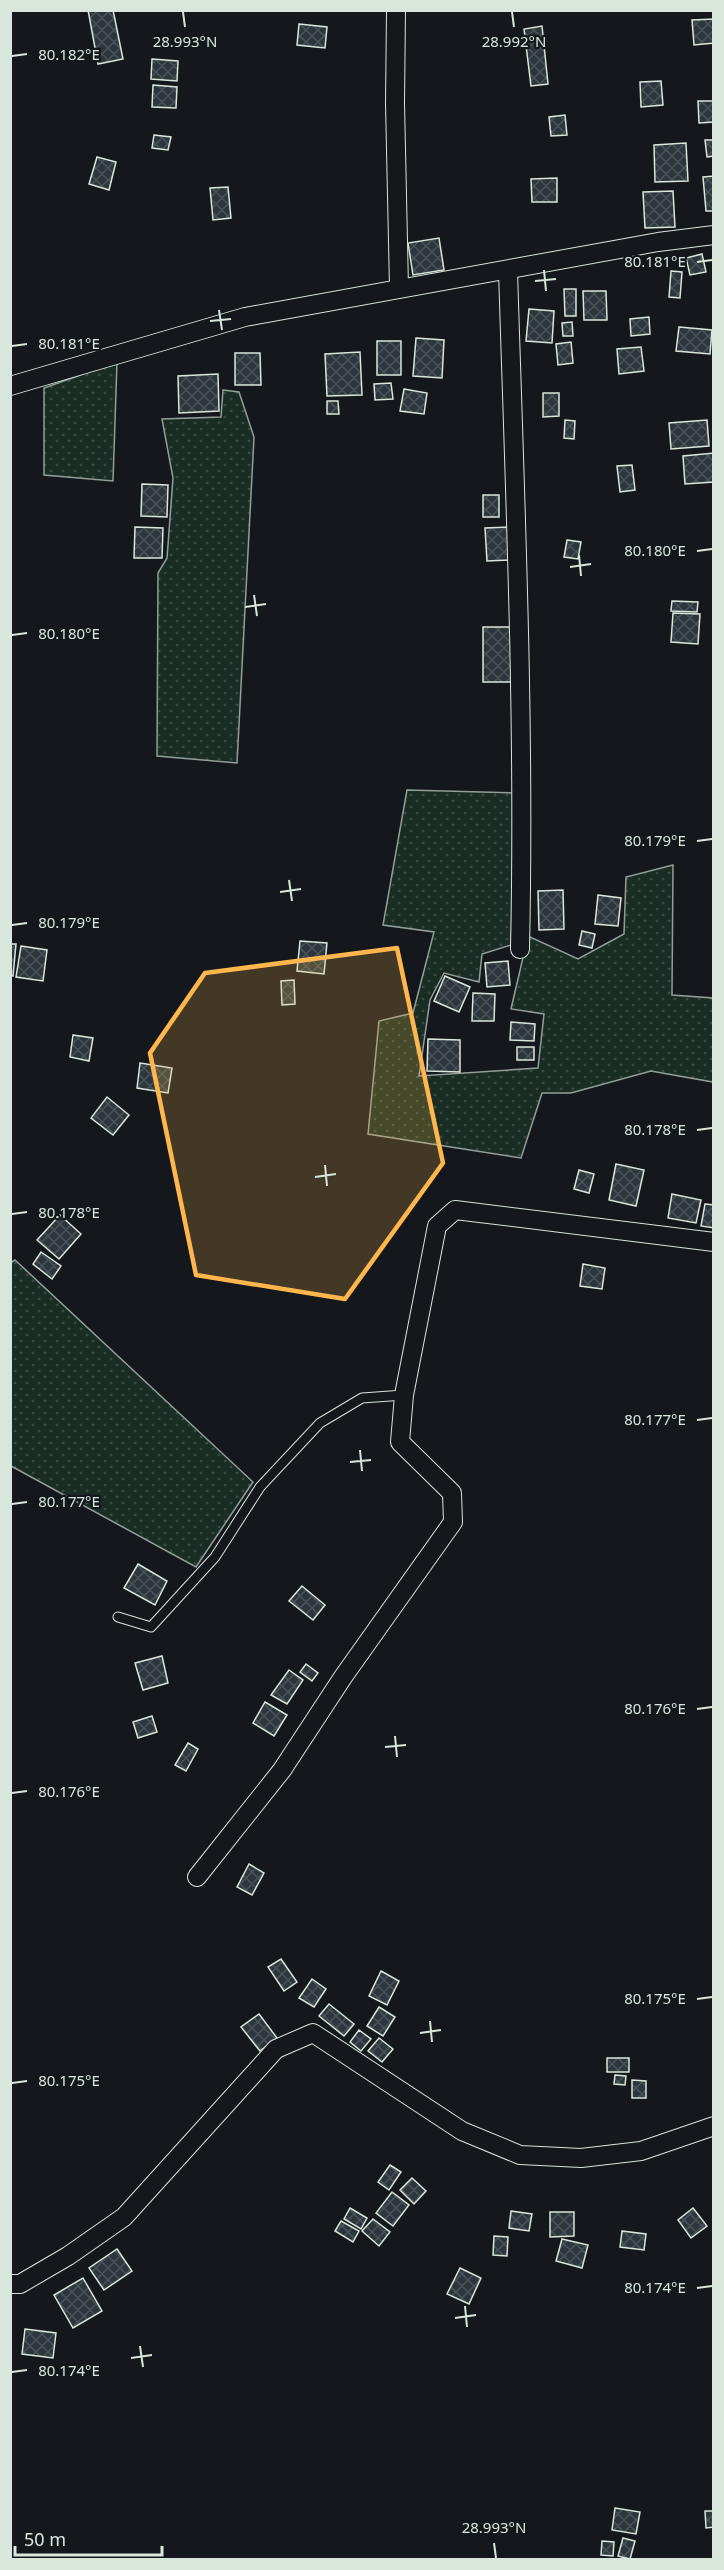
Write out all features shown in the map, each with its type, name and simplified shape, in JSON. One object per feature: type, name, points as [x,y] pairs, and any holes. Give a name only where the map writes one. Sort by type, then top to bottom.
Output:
[{"type":"street","points":[[396,10],[395,103],[399,288]]},
{"type":"street","points":[[10,386],[245,317],[658,242],[714,235]]},
{"type":"street","points":[[508,271],[521,638],[520,949]]},
{"type":"street","points":[[198,1877],[282,1770],[343,1677],[453,1522],[452,1493],[400,1442],[404,1395],[437,1226],[455,1210],[714,1242]]},
{"type":"street","points":[[10,2284],[20,2284],[68,2256],[124,2217],[276,2049],[312,2033],[462,2131],[520,2155],[581,2158],[641,2151],[714,2126]]},
{"type":"lane","points":[[118,1617],[151,1627],[214,1557],[260,1487],[320,1423],[362,1398],[404,1395]]},
{"type":"highlighted area","points":[[397,948],[443,1163],[345,1299],[196,1275],[150,1053],[205,973]]},
{"type":"green space","points":[[117,362],[113,481],[44,475],[44,388]]},
{"type":"green space","points":[[223,390],[239,392],[254,437],[237,763],[157,756],[158,573],[167,558],[173,478],[162,419],[221,417]]},
{"type":"green space","points":[[407,790],[517,793],[511,945],[482,954],[479,982],[444,973],[430,1000],[419,1076],[538,1068],[544,1014],[511,1009],[528,936],[578,959],[624,934],[626,877],[673,865],[672,995],[713,998],[713,1082],[651,1071],[571,1093],[542,1093],[521,1158],[368,1134],[379,1021],[413,1013],[434,932],[383,925]]},
{"type":"green space","points":[[15,1260],[253,1482],[196,1567],[11,1466],[10,1263]]},
{"type":"building","points":[[88,10],[113,10],[123,59],[98,64]]},
{"type":"building","points":[[714,19],[714,43],[694,45],[692,20]]},
{"type":"building","points":[[299,24],[327,27],[325,48],[297,45]]},
{"type":"building","points":[[542,26],[548,84],[531,86],[524,29]]},
{"type":"building","points":[[152,59],[178,61],[177,81],[151,79]]},
{"type":"building","points":[[661,81],[663,105],[641,107],[640,82]]},
{"type":"building","points":[[153,85],[177,87],[176,108],[152,107]]},
{"type":"building","points":[[698,101],[714,101],[714,122],[699,123]]},
{"type":"building","points":[[565,115],[567,135],[551,136],[549,117]]},
{"type":"building","points":[[154,135],[171,137],[168,150],[152,148]]},
{"type":"building","points":[[705,140],[714,140],[714,156],[707,157]]},
{"type":"building","points":[[686,143],[688,181],[655,182],[654,145]]},
{"type":"building","points":[[97,157],[116,162],[109,190],[89,184]]},
{"type":"building","points":[[714,176],[714,211],[706,211],[703,177]]},
{"type":"building","points":[[557,178],[557,202],[532,202],[531,179]]},
{"type":"building","points":[[228,187],[231,218],[213,220],[210,188]]},
{"type":"building","points":[[673,191],[675,227],[645,228],[643,192]]},
{"type":"building","points":[[439,238],[444,270],[413,275],[408,243]]},
{"type":"building","points":[[702,254],[706,272],[690,275],[686,258]]},
{"type":"building","points":[[671,271],[682,272],[680,298],[669,297]]},
{"type":"building","points":[[564,289],[576,289],[576,316],[565,316]]},
{"type":"building","points":[[583,291],[606,291],[607,320],[584,320]]},
{"type":"building","points":[[529,309],[554,311],[552,343],[526,341]]},
{"type":"building","points":[[649,317],[650,334],[631,336],[630,319]]},
{"type":"building","points":[[572,322],[573,336],[563,336],[562,323]]},
{"type":"building","points":[[679,327],[712,330],[710,354],[676,351]]},
{"type":"building","points":[[416,338],[444,340],[442,378],[413,376]]},
{"type":"building","points":[[377,341],[401,341],[401,375],[377,375]]},
{"type":"building","points":[[571,342],[573,363],[558,365],[556,344]]},
{"type":"building","points":[[641,347],[644,371],[619,374],[617,349]]},
{"type":"building","points":[[360,352],[362,395],[327,396],[325,354]]},
{"type":"building","points":[[235,353],[260,353],[261,385],[235,385]]},
{"type":"building","points":[[218,374],[219,411],[179,413],[178,376]]},
{"type":"building","points":[[391,383],[393,399],[375,400],[374,384]]},
{"type":"building","points":[[404,389],[427,393],[424,414],[400,411]]},
{"type":"building","points":[[543,393],[559,393],[559,416],[543,417]]},
{"type":"building","points":[[327,401],[338,401],[339,414],[327,414]]},
{"type":"building","points":[[565,420],[575,421],[574,439],[564,438]]},
{"type":"building","points":[[707,420],[709,446],[671,449],[669,423]]},
{"type":"building","points":[[714,453],[714,482],[685,484],[683,456]]},
{"type":"building","points":[[632,465],[635,490],[620,492],[617,466]]},
{"type":"building","points":[[142,484],[168,485],[167,517],[141,516]]},
{"type":"building","points":[[483,495],[499,495],[499,517],[483,517]]},
{"type":"building","points":[[135,527],[163,528],[162,558],[134,558]]},
{"type":"building","points":[[511,527],[513,560],[487,561],[485,528]]},
{"type":"building","points":[[567,540],[581,542],[578,559],[564,557]]},
{"type":"building","points":[[672,601],[698,602],[697,612],[671,611]]},
{"type":"building","points":[[673,613],[700,614],[698,644],[671,642]]},
{"type":"building","points":[[483,627],[512,627],[512,682],[483,682]]},
{"type":"building","points":[[563,890],[564,929],[539,930],[538,891]]},
{"type":"building","points":[[598,895],[621,898],[618,926],[595,924]]},
{"type":"building","points":[[582,931],[595,934],[592,948],[579,945]]},
{"type":"building","points":[[300,941],[327,943],[324,974],[297,971]]},
{"type":"building","points":[[10,944],[16,944],[13,976],[10,975]]},
{"type":"building","points":[[21,946],[47,950],[43,981],[16,977]]},
{"type":"building","points":[[508,961],[510,985],[487,987],[485,963]]},
{"type":"building","points":[[445,976],[470,987],[459,1012],[434,1001]]},
{"type":"building","points":[[294,980],[295,1004],[282,1005],[281,981]]},
{"type":"building","points":[[473,993],[495,994],[494,1021],[472,1021]]},
{"type":"building","points":[[511,1022],[535,1024],[534,1041],[510,1040]]},
{"type":"building","points":[[73,1035],[93,1038],[89,1061],[70,1057]]},
{"type":"building","points":[[428,1039],[460,1040],[460,1072],[427,1071]]},
{"type":"building","points":[[517,1047],[534,1047],[534,1060],[517,1060]]},
{"type":"building","points":[[140,1063],[172,1068],[168,1093],[137,1088]]},
{"type":"building","points":[[107,1097],[129,1115],[113,1135],[91,1118]]},
{"type":"building","points":[[616,1164],[644,1170],[636,1206],[609,1200]]},
{"type":"building","points":[[579,1170],[594,1174],[589,1193],[574,1189]]},
{"type":"building","points":[[672,1194],[701,1200],[696,1223],[668,1218]]},
{"type":"building","points":[[705,1204],[714,1205],[714,1228],[701,1226]]},
{"type":"building","points":[[60,1215],[81,1234],[59,1259],[37,1240]]},
{"type":"building","points":[[41,1252],[61,1266],[52,1279],[33,1264]]},
{"type":"building","points":[[583,1264],[605,1268],[602,1289],[580,1286]]},
{"type":"building","points":[[138,1564],[167,1581],[155,1605],[124,1588]]},
{"type":"building","points":[[302,1586],[325,1605],[313,1620],[289,1601]]},
{"type":"building","points":[[162,1656],[168,1683],[143,1690],[135,1663]]},
{"type":"building","points":[[306,1664],[318,1673],[312,1681],[300,1672]]},
{"type":"building","points":[[289,1670],[303,1680],[287,1704],[271,1695]]},
{"type":"building","points":[[265,1702],[287,1715],[274,1736],[253,1723]]},
{"type":"building","points":[[152,1716],[157,1732],[138,1738],[133,1722]]},
{"type":"building","points":[[188,1743],[198,1749],[186,1771],[175,1765]]},
{"type":"building","points":[[249,1864],[264,1873],[252,1895],[237,1887]]},
{"type":"building","points":[[281,1959],[297,1982],[284,1991],[268,1967]]},
{"type":"building","points":[[381,1971],[399,1981],[387,2005],[369,1996]]},
{"type":"building","points":[[312,1979],[326,1989],[314,2007],[299,1998]]},
{"type":"building","points":[[329,2004],[354,2024],[344,2036],[319,2016]]},
{"type":"building","points":[[379,2007],[395,2017],[383,2036],[367,2026]]},
{"type":"building","points":[[259,2014],[277,2038],[260,2051],[241,2027]]},
{"type":"building","points":[[359,2030],[371,2039],[361,2051],[350,2042]]},
{"type":"building","points":[[379,2038],[393,2049],[382,2062],[368,2051]]},
{"type":"building","points":[[607,2058],[629,2058],[629,2072],[607,2072]]},
{"type":"building","points":[[615,2075],[626,2076],[625,2085],[614,2084]]},
{"type":"building","points":[[632,2080],[646,2081],[646,2098],[632,2098]]},
{"type":"building","points":[[390,2165],[401,2172],[389,2190],[378,2182]]},
{"type":"building","points":[[412,2178],[426,2191],[414,2204],[400,2190]]},
{"type":"building","points":[[392,2192],[409,2205],[393,2226],[376,2213]]},
{"type":"building","points":[[350,2208],[367,2218],[361,2229],[344,2219]]},
{"type":"building","points":[[693,2208],[707,2226],[691,2238],[678,2220]]},
{"type":"building","points":[[511,2211],[532,2214],[529,2231],[509,2228]]},
{"type":"building","points":[[550,2212],[574,2212],[574,2236],[550,2237]]},
{"type":"building","points":[[373,2219],[390,2232],[379,2246],[362,2231]]},
{"type":"building","points":[[341,2221],[359,2231],[353,2242],[335,2231]]},
{"type":"building","points":[[622,2231],[646,2234],[644,2250],[620,2247]]},
{"type":"building","points":[[494,2236],[508,2237],[507,2256],[493,2255]]},
{"type":"building","points":[[562,2239],[588,2245],[582,2268],[556,2261]]},
{"type":"building","points":[[117,2249],[132,2271],[104,2290],[89,2268]]},
{"type":"building","points":[[460,2268],[481,2278],[469,2304],[447,2294]]},
{"type":"building","points":[[83,2278],[102,2311],[73,2328],[54,2295]]},
{"type":"building","points":[[25,2329],[56,2333],[53,2358],[22,2354]]},
{"type":"building","points":[[615,2508],[640,2512],[636,2534],[612,2530]]},
{"type":"building","points":[[705,2511],[714,2511],[714,2527],[706,2528]]},
{"type":"building","points":[[623,2538],[635,2541],[630,2559],[618,2556]]},
{"type":"building","points":[[602,2541],[614,2542],[613,2556],[601,2555]]}]
